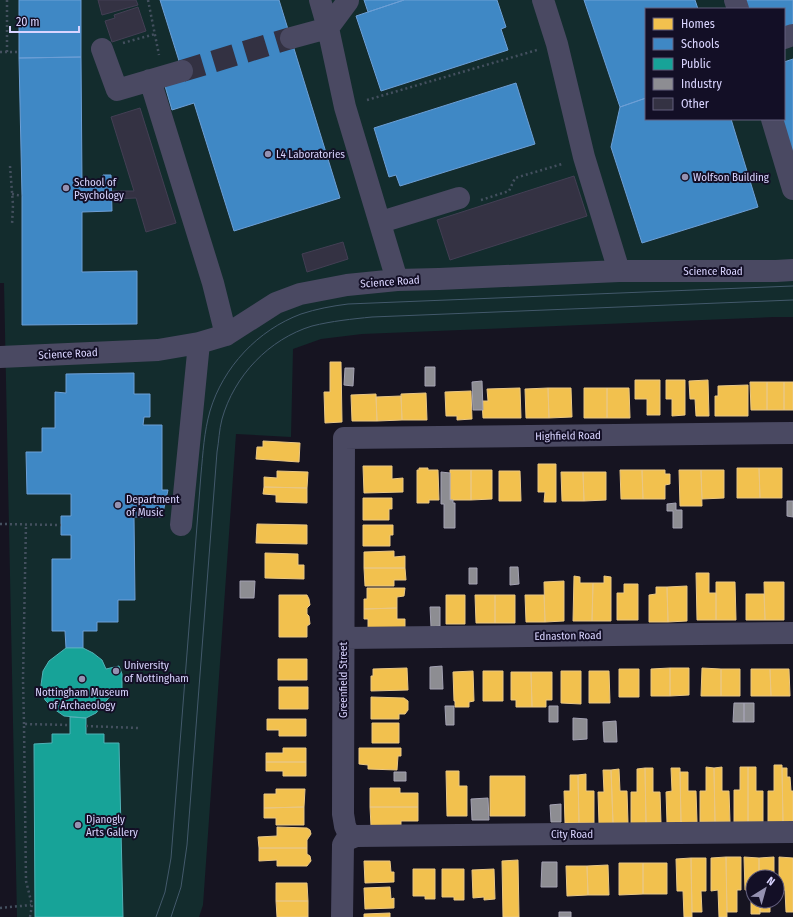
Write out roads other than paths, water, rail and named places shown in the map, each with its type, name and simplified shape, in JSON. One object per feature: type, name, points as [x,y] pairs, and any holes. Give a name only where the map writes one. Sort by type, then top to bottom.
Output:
[{"type":"street","points":[[320,0],[328,28],[345,107],[381,222],[397,280]]},
{"type":"street","points":[[290,38],[328,28],[348,1],[347,0]]},
{"type":"street","points":[[542,0],[557,44],[584,157],[619,271]]},
{"type":"street","points":[[102,49],[117,90],[166,76],[226,336]]},
{"type":"street","points":[[772,120],[793,189]]},
{"type":"street","points":[[381,222],[459,198]]},
{"type":"street","name":"Science Road","points":[[0,357],[158,350],[200,343],[226,336],[276,303],[300,294],[347,285],[397,280],[439,280],[619,271],[793,270]]},
{"type":"street","points":[[181,525],[200,343]]},
{"type":"street","name":"Highfield Road","points":[[344,438],[793,433]]},
{"type":"street","name":"Greenfield Street","points":[[344,438],[343,814],[345,826],[350,837]]},
{"type":"street","name":"Ednaston Road","points":[[344,638],[793,633]]},
{"type":"street","name":"City Road","points":[[350,837],[363,835],[793,832]]},
{"type":"street","points":[[342,917],[344,845],[346,840],[350,837]]},
{"type":"tunnel","points":[[182,71],[291,38]]},
{"type":"tram line","points":[[156,917],[165,892],[171,858],[205,435],[210,411],[216,395],[233,365],[244,352],[270,330],[285,321],[312,311],[348,304],[793,286]]},
{"type":"tram line","points":[[171,917],[181,887],[187,845],[220,427],[235,388],[255,361],[281,340],[296,332],[312,326],[334,321],[372,317],[793,300]]},
{"type":"place","name":"L4 Laboratories","points":[[268,154]]},
{"type":"place","name":"Wolfson Building","points":[[685,177]]},
{"type":"place","name":"School of Psychology","points":[[66,188]]},
{"type":"place","name":"Department of Music","points":[[118,505]]},
{"type":"place","name":"University of Nottingham","points":[[116,671]]},
{"type":"place","name":"Nottingham Museum of Archaeology","points":[[82,679]]},
{"type":"place","name":"Djanogly Arts Gallery","points":[[78,825]]}]
